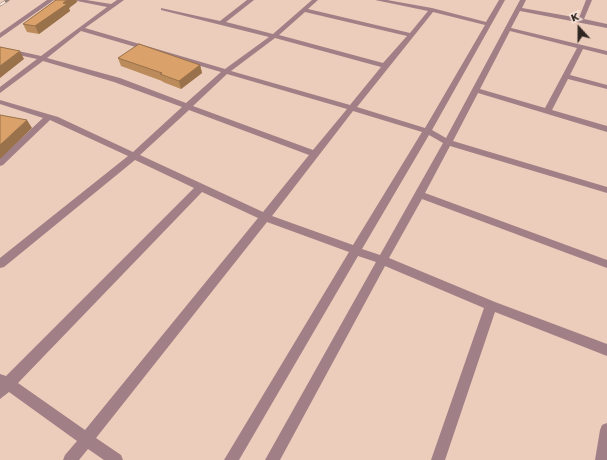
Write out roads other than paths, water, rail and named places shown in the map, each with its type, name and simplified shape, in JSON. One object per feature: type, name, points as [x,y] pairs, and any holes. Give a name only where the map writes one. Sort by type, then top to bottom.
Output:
[{"type":"street","points":[[0,36],[51,0]]},
{"type":"street","points":[[75,0],[113,6]]},
{"type":"street","points":[[0,91],[41,58],[121,0]]},
{"type":"street","points":[[221,23],[251,0]]},
{"type":"street","points":[[0,264],[135,155],[226,71],[274,36],[316,0]]},
{"type":"street","points":[[378,0],[432,10],[488,24]]},
{"type":"street","points":[[231,460],[427,131],[502,0]]},
{"type":"street","points":[[272,460],[448,142],[523,0]]},
{"type":"street","points":[[581,20],[589,0]]},
{"type":"street","points":[[163,9],[274,36],[385,66]]},
{"type":"street","points":[[304,10],[411,35]]},
{"type":"street","points":[[70,460],[385,66],[432,10]]},
{"type":"street","points":[[518,10],[581,20],[607,26]]},
{"type":"street","points":[[81,29],[352,108],[427,131],[448,142],[607,190]]},
{"type":"street","points":[[508,29],[607,53]]},
{"type":"street","points":[[547,112],[580,46]]},
{"type":"street","points":[[0,49],[41,58],[116,80],[315,154]]},
{"type":"street","points":[[565,76],[607,87]]},
{"type":"street","points":[[475,90],[607,129]]},
{"type":"street","points":[[0,102],[48,117],[135,155],[265,217],[382,260],[491,306],[607,350]]},
{"type":"street","points":[[0,164],[48,117]]},
{"type":"street","points":[[116,460],[3,385],[201,187]]},
{"type":"street","points":[[419,194],[607,264]]},
{"type":"street","points":[[438,460],[491,306]]},
{"type":"street","points":[[602,460],[607,430]]},
{"type":"railway","points":[[0,5],[8,0]]}]
